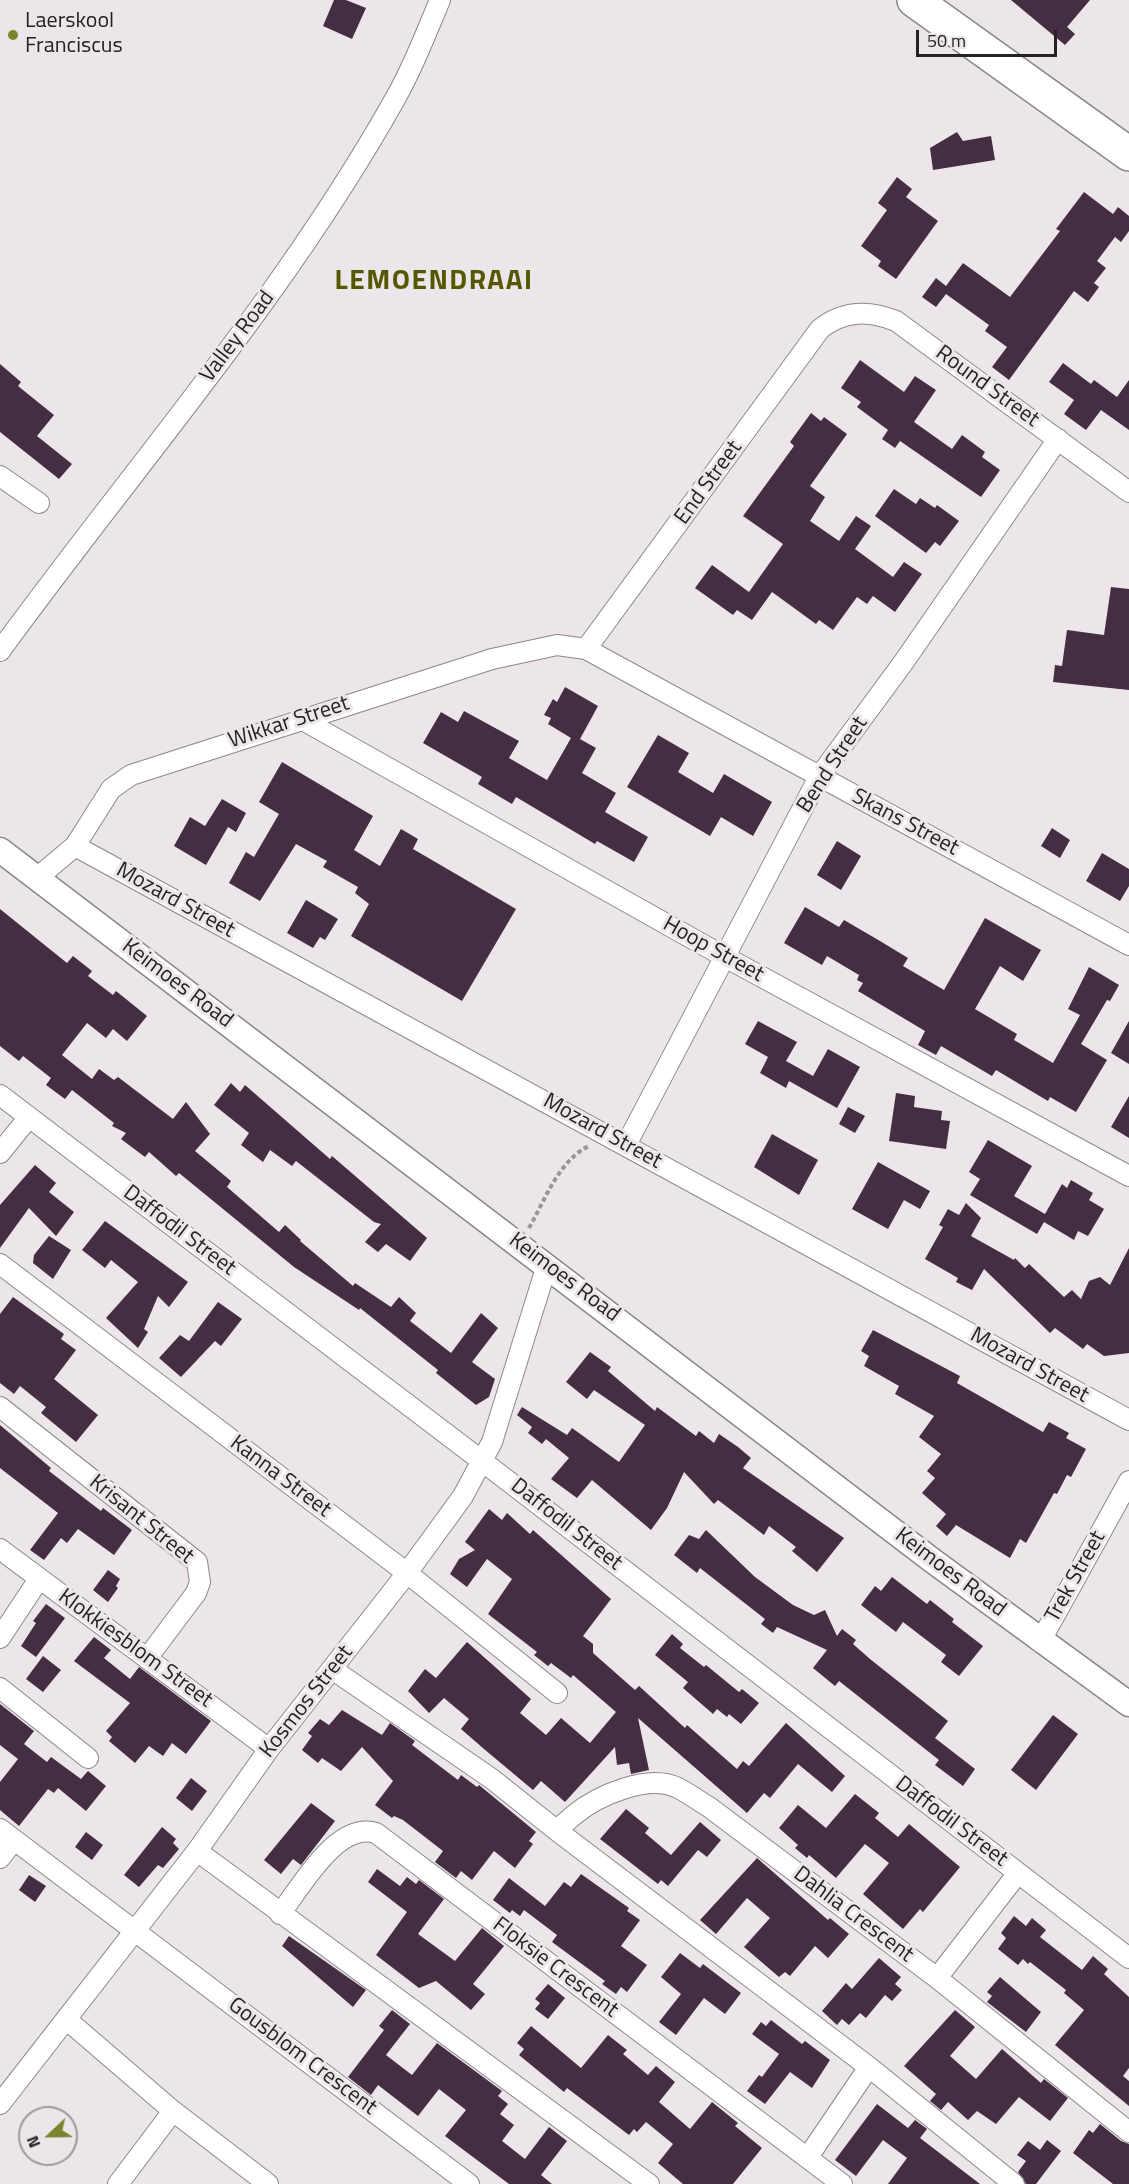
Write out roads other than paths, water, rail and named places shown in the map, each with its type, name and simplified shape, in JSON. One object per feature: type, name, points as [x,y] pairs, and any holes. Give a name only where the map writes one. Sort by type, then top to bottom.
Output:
[{"type":"highway","points":[[914,0],[1129,154]]},
{"type":"street","name":"Valley Road","points":[[0,651],[284,278],[350,177],[397,97],[440,0]]},
{"type":"street","name":"Round Street","points":[[834,318],[858,313],[876,313],[896,321],[1129,492]]},
{"type":"street","name":"End Street","points":[[586,650],[820,329],[834,318]]},
{"type":"street","name":"Bend Street","points":[[619,1141],[725,957],[819,777],[903,663],[1058,439]]},
{"type":"street","points":[[0,476],[39,503]]},
{"type":"street","name":"Wikkar Street","points":[[36,878],[75,846],[111,789],[131,775],[301,719],[530,649],[557,645],[586,650]]},
{"type":"street","name":"Skans Street","points":[[586,650],[1129,945]]},
{"type":"street","name":"Hoop Street","points":[[301,719],[725,957],[1129,1176]]},
{"type":"street","name":"Mozard Street","points":[[75,846],[1129,1420]]},
{"type":"street","name":"Keimoes Road","points":[[0,850],[1040,1642],[1073,1662],[1129,1704]]},
{"type":"street","name":"Daffodil Street","points":[[0,1095],[483,1461],[1129,1958]]},
{"type":"street","points":[[0,1153],[29,1117]]},
{"type":"street","name":"Kanna Street","points":[[0,1264],[407,1573],[557,1693]]},
{"type":"street","name":"Kosmos Street","points":[[0,2104],[197,1851],[269,1749],[407,1573],[463,1496],[483,1461],[505,1403],[547,1265]]},
{"type":"street","name":"Krisant Street","points":[[0,1407],[197,1562],[200,1582],[196,1593],[148,1657]]},
{"type":"street","name":"Trek Street","points":[[1040,1642],[1129,1481]]},
{"type":"street","name":"Klokkiesblom Street","points":[[0,1549],[269,1749]]},
{"type":"street","points":[[0,1638],[39,1579]]},
{"type":"street","points":[[332,1669],[492,1779],[869,2067],[1014,2184]]},
{"type":"street","points":[[0,1688],[88,1758]]},
{"type":"street","name":"Dahlia Crescent","points":[[556,1830],[574,1814],[601,1798],[642,1785],[656,1783],[676,1787],[709,1807],[936,1978],[1129,2132]]},
{"type":"street","name":"Floksie Crescent","points":[[280,1914],[338,1840],[366,1830],[376,1833],[842,2184]]},
{"type":"street","points":[[0,1858],[7,1835]]},
{"type":"street","name":"Gousblom Crescent","points":[[7,1835],[470,2184]]},
{"type":"street","points":[[197,1851],[649,2184]]},
{"type":"street","points":[[936,1978],[1018,1873]]},
{"type":"street","points":[[66,2019],[173,2111],[268,2184]]},
{"type":"street","points":[[808,2157],[869,2067]]},
{"type":"street","points":[[118,2184],[173,2111]]},
{"type":"place","name":"Laerskool Franciscus","points":[[13,35]]},
{"type":"district","name":"LEMOENDRAAI","points":[[434,282]]}]
